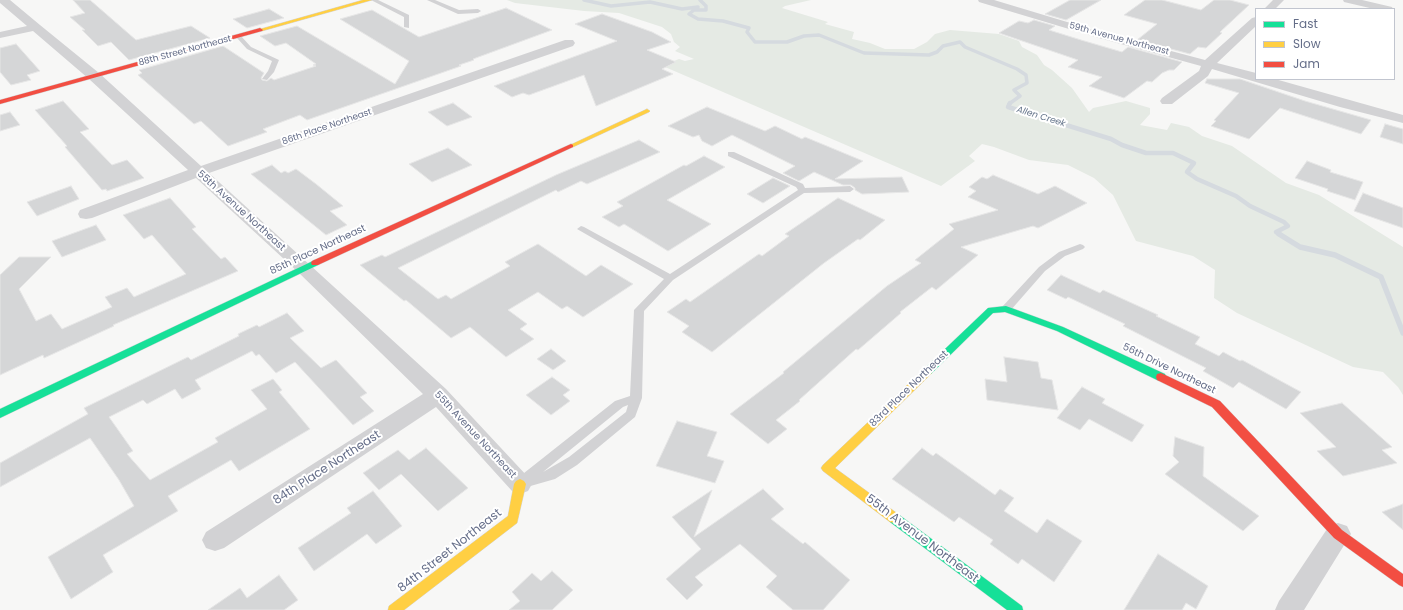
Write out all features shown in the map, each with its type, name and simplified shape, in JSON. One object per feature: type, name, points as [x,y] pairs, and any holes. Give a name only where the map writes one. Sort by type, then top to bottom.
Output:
[{"type":"street","name":"55th Avenue Northeast","points":[[6,0],[94,76],[197,172],[304,268],[438,395],[520,484]]},
{"type":"street","name":"88th Street Northeast","points":[[0,102],[369,0]]},
{"type":"street","name":"59th Avenue Northeast","points":[[983,0],[1103,36],[1208,63],[1255,78]]},
{"type":"street","points":[[1270,8],[1279,0]]},
{"type":"street","points":[[1348,0],[1368,7]]},
{"type":"street","points":[[1021,11],[1033,4]]},
{"type":"street","points":[[1167,101],[1204,73],[1208,63],[1255,21]]},
{"type":"street","points":[[0,35],[36,27]]},
{"type":"street","name":"86th Place Northeast","points":[[86,214],[197,172],[569,43]]},
{"type":"street","points":[[1264,80],[1345,104],[1403,119]]},
{"type":"street","name":"85th Place Northeast","points":[[0,414],[304,268],[647,111]]},
{"type":"street","name":"56th Drive Northeast","points":[[991,310],[1006,309],[1060,329],[1216,404],[1338,534]]},
{"type":"street","name":"83rd Place Northeast","points":[[827,468],[991,310]]},
{"type":"street","name":"84th Place Northeast","points":[[215,540],[438,395]]},
{"type":"street","name":"55th Avenue Northeast","points":[[827,468],[1017,610]]},
{"type":"street","name":"84th Street Northeast","points":[[394,610],[513,519],[520,484]]},
{"type":"street","points":[[1289,610],[1338,534],[1403,581]]},
{"type":"lane","points":[[374,0],[407,16],[407,27]]},
{"type":"lane","points":[[430,0],[458,12],[478,11]]},
{"type":"lane","points":[[239,36],[249,48],[276,60],[271,72],[265,79]]},
{"type":"lane","points":[[731,154],[800,186],[802,191]]},
{"type":"lane","points":[[520,484],[551,474],[573,461],[631,414],[636,398],[639,310],[670,278],[802,191],[850,189]]},
{"type":"lane","points":[[581,229],[670,278]]},
{"type":"lane","points":[[1006,309],[1042,269],[1062,254],[1080,247]]},
{"type":"shaded area","points":[[507,0],[811,0],[782,8],[828,22],[825,24],[854,32],[852,39],[870,43],[885,49],[914,49],[927,42],[935,34],[950,30],[999,34],[1019,41],[1022,47],[1037,55],[1044,65],[1052,70],[1072,88],[1089,112],[1093,108],[1126,101],[1150,108],[1150,114],[1140,125],[1167,130],[1171,123],[1189,127],[1202,136],[1232,146],[1286,183],[1319,195],[1403,247],[1403,395],[1398,387],[1383,372],[1353,367],[1237,313],[1214,298],[1215,270],[1193,256],[1136,241],[1113,195],[1094,178],[1068,165],[1029,160],[982,144],[969,156],[975,161],[941,186],[665,67],[679,59],[685,61],[694,59],[675,51],[680,47],[674,42],[671,34],[662,27],[619,13],[584,11],[515,3]]},
{"type":"building","points":[[73,0],[90,0],[136,40],[191,26],[210,38],[129,60],[111,42],[98,46],[82,30],[85,30],[70,17],[85,13]]},
{"type":"building","points":[[1070,0],[1101,0],[1066,20],[1045,14]]},
{"type":"building","points":[[1145,0],[1162,0],[1201,10],[1214,0],[1230,0],[1249,5],[1220,32],[1222,33],[1206,48],[1198,47],[1190,54],[1137,40],[1157,24],[1124,15]]},
{"type":"building","points":[[506,8],[552,30],[459,65],[461,66],[307,120],[300,115],[263,129],[267,132],[228,146],[201,121],[194,124],[138,75],[142,73],[139,70],[223,46],[264,73],[261,78],[262,80],[267,81],[271,78],[274,80],[316,66],[313,65],[316,64],[286,43],[275,46],[260,36],[297,26],[395,84],[409,61],[340,19],[372,10],[419,37]]},
{"type":"building","points":[[269,9],[284,18],[247,28],[233,19]]},
{"type":"building","points":[[602,14],[652,32],[671,42],[647,50],[676,62],[662,69],[673,74],[596,106],[584,75],[529,95],[523,93],[512,97],[494,86],[617,41],[575,24]]},
{"type":"building","points":[[1034,20],[1055,26],[1049,30],[1122,52],[1128,47],[1182,62],[1174,70],[1169,70],[1162,73],[1152,82],[1147,81],[1124,98],[1089,86],[1102,77],[1068,67],[1078,60],[999,33],[1019,21],[1028,23]]},
{"type":"building","points":[[16,44],[40,71],[27,75],[31,80],[11,85],[0,72],[0,48]]},
{"type":"building","points":[[1207,79],[1240,79],[1305,101],[1371,120],[1361,134],[1280,108],[1249,139],[1211,126],[1216,121],[1214,120],[1239,93],[1205,83]]},
{"type":"building","points":[[63,101],[89,129],[80,132],[112,165],[127,160],[144,178],[107,191],[106,189],[102,190],[65,147],[67,146],[35,110]]},
{"type":"building","points":[[453,103],[472,117],[447,126],[428,112]]},
{"type":"building","points":[[707,107],[765,131],[775,126],[802,139],[805,137],[863,161],[835,179],[902,177],[909,192],[862,194],[855,190],[855,188],[851,185],[843,185],[814,172],[799,181],[783,173],[795,166],[732,135],[712,146],[702,141],[699,135],[693,137],[668,126]]},
{"type":"building","points":[[10,112],[20,125],[0,131],[0,115]]},
{"type":"building","points":[[1385,124],[1403,129],[1403,144],[1380,137]]},
{"type":"building","points":[[639,140],[660,152],[587,184],[581,181],[558,192],[556,190],[398,268],[438,299],[446,295],[451,299],[510,266],[505,262],[538,244],[586,276],[601,265],[633,284],[583,317],[567,306],[562,309],[538,292],[508,310],[527,324],[520,329],[534,339],[506,357],[470,327],[451,338],[406,300],[404,301],[360,265],[382,255],[385,257],[556,175]]},
{"type":"building","points":[[448,148],[472,165],[432,182],[409,164]]},
{"type":"building","points":[[704,156],[725,167],[667,200],[711,224],[668,251],[624,224],[619,227],[602,217],[623,206],[617,202],[684,165],[686,166]]},
{"type":"building","points":[[1307,161],[1331,170],[1330,172],[1363,182],[1355,200],[1295,178]]},
{"type":"building","points":[[272,165],[281,173],[285,171],[288,173],[296,169],[316,184],[343,206],[330,211],[347,225],[326,235],[251,174]]},
{"type":"building","points":[[993,175],[1038,194],[1055,186],[1087,203],[1038,228],[1033,226],[961,247],[978,255],[936,290],[932,287],[900,312],[901,313],[858,350],[856,349],[799,400],[800,401],[776,420],[787,429],[768,444],[730,414],[784,373],[783,372],[887,286],[921,263],[915,260],[954,229],[949,224],[998,210],[968,197],[976,191],[969,187],[982,177],[987,179]]},
{"type":"building","points":[[773,178],[790,186],[763,203],[747,194]]},
{"type":"building","points":[[71,186],[79,199],[37,216],[27,202]]},
{"type":"building","points":[[1363,193],[1403,208],[1403,228],[1354,211]]},
{"type":"building","points":[[170,198],[196,227],[192,229],[221,259],[225,257],[238,271],[113,325],[114,326],[44,358],[43,355],[0,375],[0,275],[19,257],[51,257],[19,289],[36,321],[51,314],[62,329],[112,307],[105,297],[127,288],[134,297],[186,274],[152,235],[144,239],[123,215]]},
{"type":"building","points":[[838,198],[885,220],[860,240],[858,239],[824,263],[712,352],[682,332],[689,326],[667,312],[686,299],[690,302],[759,254],[762,256],[789,236],[785,234]]},
{"type":"building","points":[[96,225],[106,240],[62,257],[52,241]]},
{"type":"building","points":[[1061,275],[1100,293],[1103,290],[1158,315],[1156,316],[1200,337],[1195,344],[1219,356],[1223,352],[1240,361],[1242,360],[1301,392],[1286,409],[1239,382],[1233,388],[1203,371],[1206,368],[1123,326],[1125,324],[1068,297],[1066,299],[1047,290]]},
{"type":"building","points":[[287,313],[304,331],[290,338],[321,368],[336,360],[367,393],[360,397],[374,411],[353,425],[295,362],[276,373],[259,354],[256,356],[252,351],[195,380],[201,389],[182,399],[175,389],[147,404],[143,400],[109,417],[133,451],[127,454],[150,480],[218,442],[215,438],[267,409],[251,390],[273,379],[282,390],[279,392],[310,429],[239,471],[231,460],[168,496],[178,511],[103,555],[113,572],[71,599],[48,557],[134,506],[119,480],[90,438],[0,487],[0,463],[88,414],[84,408],[188,357],[191,360],[239,336],[238,334],[257,325],[259,327]]},
{"type":"building","points":[[551,349],[566,361],[553,370],[537,359]]},
{"type":"building","points":[[1004,357],[1038,362],[1041,378],[1052,380],[1058,410],[987,400],[985,379],[1007,382]]},
{"type":"building","points":[[552,377],[570,390],[563,395],[570,401],[551,415],[526,395]]},
{"type":"building","points":[[1082,387],[1105,399],[1102,403],[1144,425],[1132,442],[1089,419],[1080,430],[1057,418]]},
{"type":"building","points":[[1342,403],[1392,447],[1382,450],[1397,463],[1343,476],[1317,451],[1336,447],[1300,413]]},
{"type":"building","points":[[677,421],[717,432],[707,456],[724,461],[715,483],[656,466]]},
{"type":"building","points":[[1175,437],[1204,447],[1203,476],[1259,516],[1243,531],[1165,474],[1179,462],[1173,456]]},
{"type":"building","points":[[426,448],[468,488],[438,511],[401,474],[379,490],[363,473],[398,450],[409,460]]},
{"type":"building","points":[[922,448],[933,456],[936,453],[995,495],[1000,489],[1014,498],[1004,511],[1037,533],[1047,519],[1082,541],[1054,582],[1022,559],[1018,564],[990,544],[993,540],[959,517],[954,522],[892,479]]},
{"type":"building","points":[[763,489],[784,509],[771,519],[803,544],[805,542],[850,580],[823,610],[793,610],[766,587],[777,576],[740,544],[695,577],[703,585],[687,600],[666,579],[701,549],[672,517],[712,490],[694,537]]},
{"type":"building","points":[[373,491],[402,526],[376,544],[367,534],[314,571],[298,548],[351,513],[347,508]]},
{"type":"building","points":[[1403,504],[1403,530],[1382,512]]},
{"type":"building","points":[[1158,554],[1208,586],[1196,609],[1186,603],[1182,610],[1124,610]]},
{"type":"building","points":[[552,571],[573,590],[552,610],[509,610],[520,601],[512,592],[532,573],[541,581]]},
{"type":"building","points":[[279,575],[298,600],[284,610],[208,610],[240,588],[247,598]]},
{"type":"waterway","points":[[584,0],[611,6],[650,2],[682,9],[698,7]]},
{"type":"waterway","name":"Allen Creek","points":[[700,0],[706,6],[706,10],[694,10],[689,14],[698,19],[723,21],[749,28],[747,32],[755,42],[787,42],[804,36],[819,35],[864,53],[929,55],[937,52],[943,46],[960,42],[965,47],[1017,69],[1026,75],[1027,83],[1014,90],[1020,96],[1010,103]]},
{"type":"waterway","name":"Allen Creek","points":[[1010,103],[1008,107],[1111,139],[1122,145],[1146,153],[1173,153],[1194,163],[1187,172],[1197,179],[1236,196],[1250,206],[1284,222],[1288,226],[1276,232],[1281,235]]},
{"type":"waterway","name":"Allen Creek","points":[[1279,234],[1300,247],[1335,255],[1381,277],[1403,333]]},
{"type":"traffic: fast","points":[[0,414],[315,263]]},
{"type":"traffic: fast","points":[[928,371],[991,310],[1006,309],[1060,329],[1161,377]]},
{"type":"traffic: fast","points":[[894,518],[1017,610]]},
{"type":"traffic: slow","points":[[260,30],[369,0]]},
{"type":"traffic: slow","points":[[571,146],[647,111]]},
{"type":"traffic: slow","points":[[894,518],[827,468],[928,371]]},
{"type":"traffic: slow","points":[[394,610],[513,519],[520,484]]},
{"type":"traffic: jam","points":[[0,102],[260,30]]},
{"type":"traffic: jam","points":[[315,263],[571,146]]},
{"type":"traffic: jam","points":[[1161,377],[1216,404],[1338,534],[1403,581]]}]
